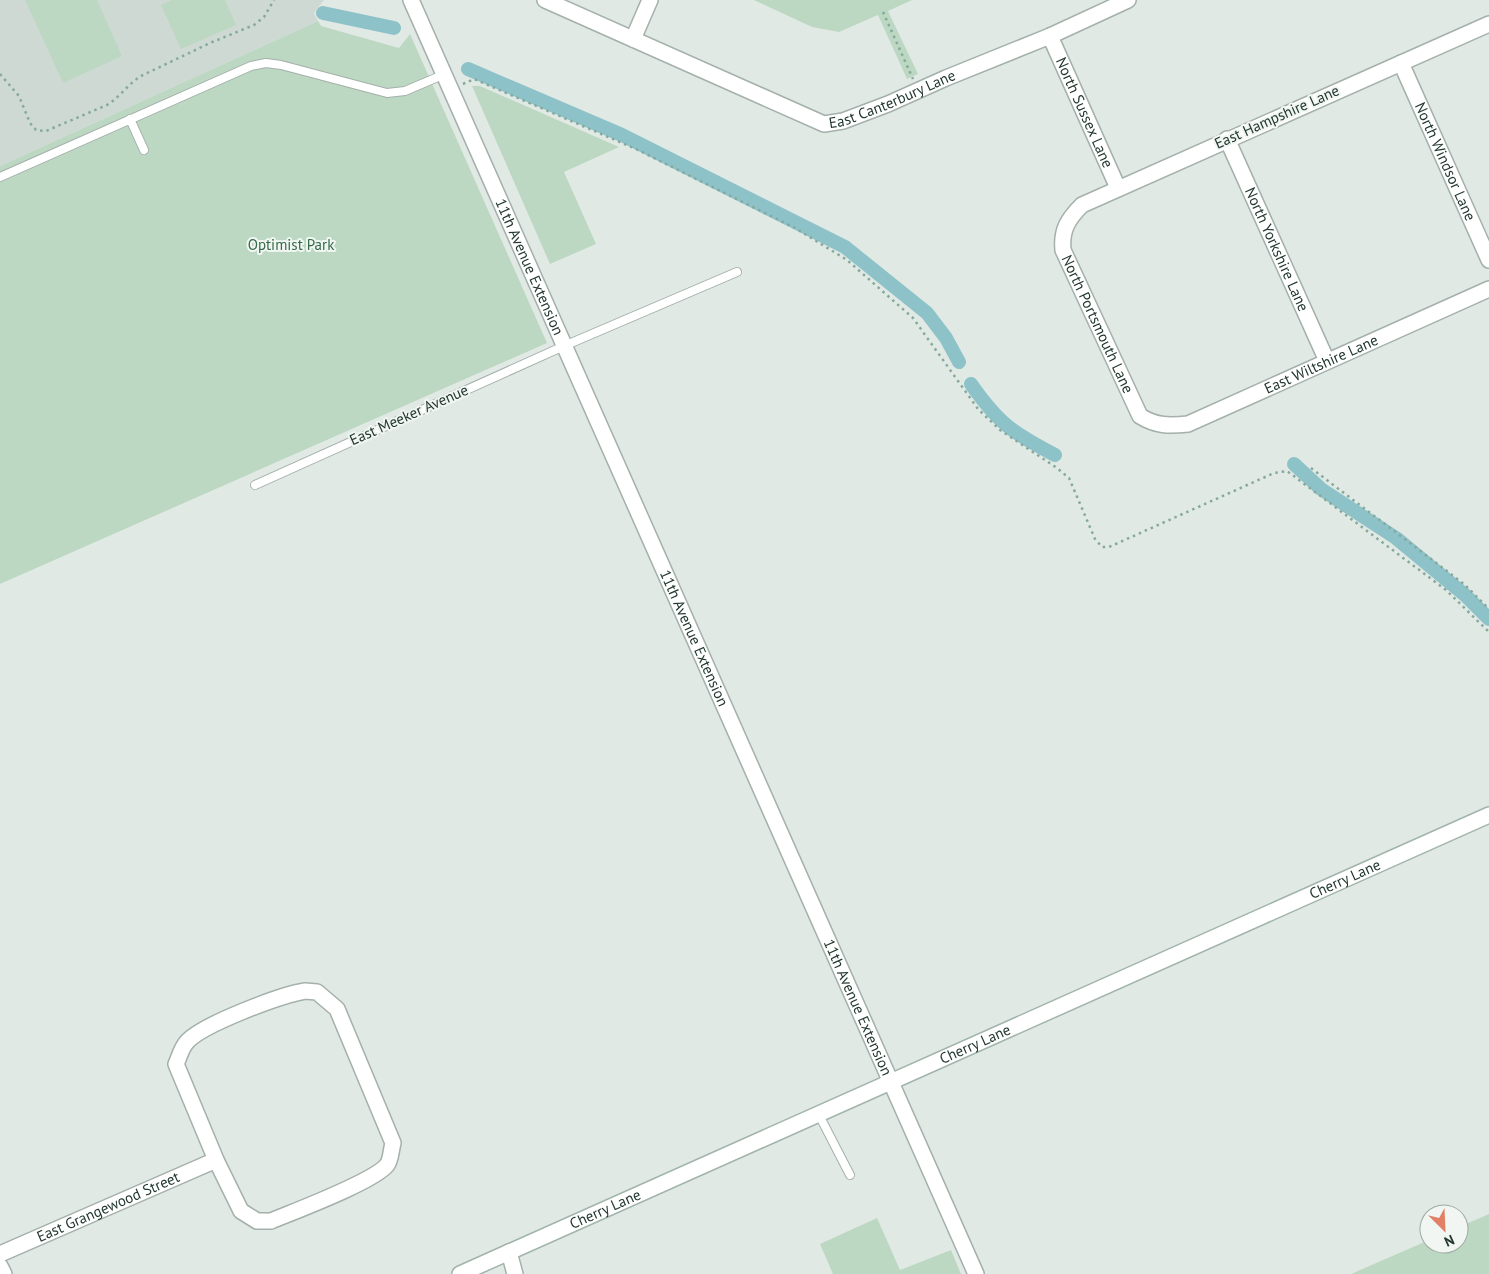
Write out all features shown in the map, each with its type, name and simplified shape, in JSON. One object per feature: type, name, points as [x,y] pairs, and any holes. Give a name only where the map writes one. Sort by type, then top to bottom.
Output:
[{"type":"street","name":"11th Avenue Extension","points":[[411,0],[976,1274]]},
{"type":"street","name":"East Canterbury Lane","points":[[546,0],[824,124],[843,121],[918,91],[1050,36],[1128,0]]},
{"type":"street","points":[[632,39],[650,0]]},
{"type":"street","name":"East Hampshire Lane","points":[[1069,217],[1082,205],[1118,188],[1489,24]]},
{"type":"street","name":"North Sussex Lane","points":[[1050,36],[1118,188]]},
{"type":"street","name":"North Windsor Lane","points":[[1401,62],[1489,260]]},
{"type":"street","name":"North Yorkshire Lane","points":[[1227,139],[1327,361]]},
{"type":"street","name":"North Portsmouth Lane","points":[[1069,217],[1062,239],[1063,250],[1140,416],[1151,423]]},
{"type":"street","name":"East Wiltshire Lane","points":[[1151,423],[1170,426],[1188,424],[1489,289]]},
{"type":"street","name":"Cherry Lane","points":[[467,1273],[509,1252],[818,1113],[1489,815]]},
{"type":"street","points":[[305,991],[317,992],[337,1009],[387,1127],[393,1143],[389,1164],[379,1174],[362,1182],[271,1221],[257,1221],[241,1211],[216,1160],[176,1064],[186,1044],[199,1032],[284,994],[305,991]]},
{"type":"street","name":"East Grangewood Street","points":[[0,1254],[216,1160]]},
{"type":"street","points":[[509,1252],[515,1274]]},
{"type":"street","points":[[0,1266],[4,1274]]},
{"type":"lane","points":[[0,177],[251,66],[266,63],[387,93],[404,91],[445,74]]},
{"type":"lane","points":[[130,119],[144,150]]},
{"type":"lane","name":"East Meeker Avenue","points":[[255,485],[564,346],[738,272]]},
{"type":"lane","points":[[818,1113],[850,1175]]},
{"type":"path","points":[[0,74],[19,96],[30,123],[36,130],[46,131],[107,105],[115,100],[131,82],[141,76],[210,42],[254,24],[264,17],[274,0]]},
{"type":"path","points":[[883,12],[918,91]]},
{"type":"path","points":[[451,89],[474,79],[501,90],[636,149],[795,228],[847,260],[913,318],[978,409],[1000,430],[1069,478],[1095,539],[1102,547],[1109,547],[1274,473],[1287,471],[1446,590],[1489,632]]},
{"type":"path","points":[[1311,468],[1464,584],[1489,609]]},
{"type":"shaded area","points":[[0,0],[324,0],[314,13],[318,21],[0,166]]},
{"type":"green space","points":[[25,0],[97,0],[122,56],[63,83]]},
{"type":"green space","points":[[172,0],[225,0],[236,25],[181,49],[161,5]]},
{"type":"green space","points":[[754,0],[912,0],[888,11],[918,74],[907,79],[878,15],[839,32],[812,27]]},
{"type":"green space","name":"Optimist Park","points":[[318,21],[321,26],[399,48],[410,34],[547,343],[0,584],[0,166]]},
{"type":"green space","points":[[472,86],[480,86],[619,147],[564,172],[596,244],[550,264]]},
{"type":"green space","points":[[1489,1214],[1489,1274],[1351,1274],[1419,1244],[1419,1254],[1469,1254],[1469,1223]]},
{"type":"green space","points":[[877,1218],[900,1270],[951,1250],[961,1274],[833,1274],[820,1244]]},
{"type":"waterway","points":[[323,13],[394,28]]},
{"type":"waterway","points":[[468,69],[622,135],[845,247],[927,313],[946,338],[959,362]]},
{"type":"waterway","points":[[971,384],[990,409],[1008,426],[1055,455]]},
{"type":"waterway","points":[[1294,464],[1321,489],[1396,538],[1465,595],[1489,619]]}]
